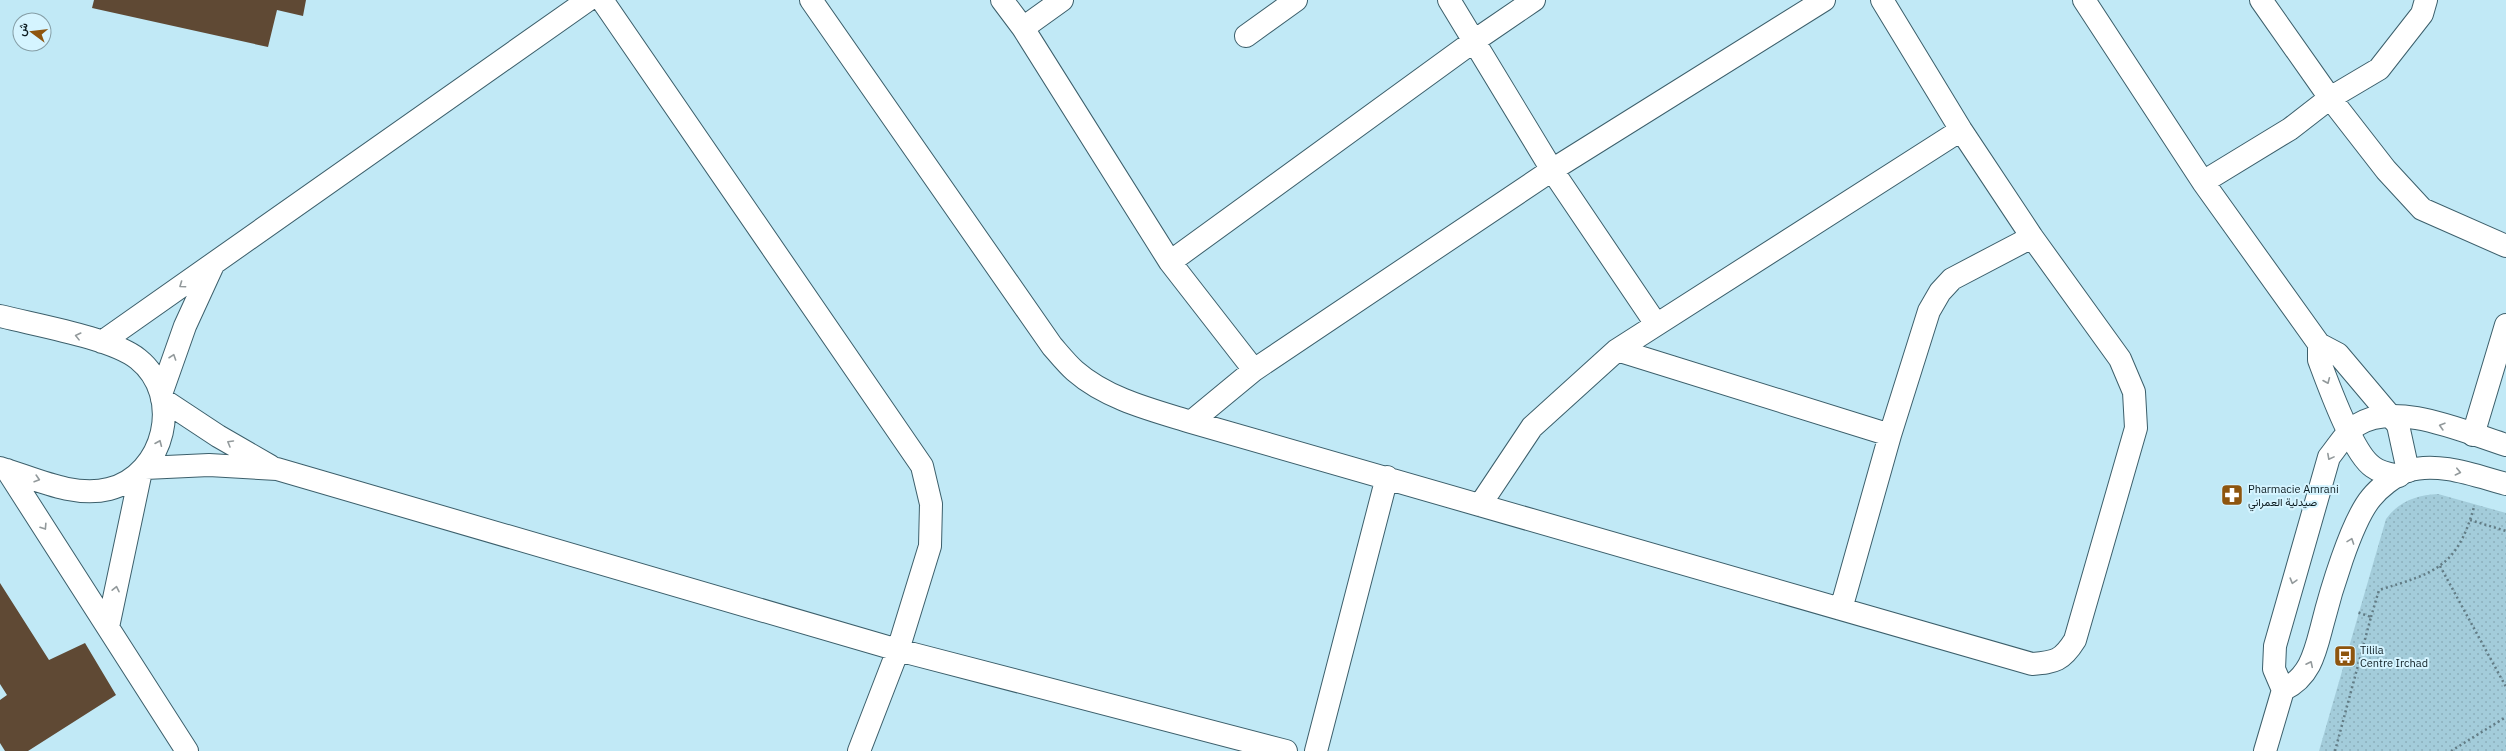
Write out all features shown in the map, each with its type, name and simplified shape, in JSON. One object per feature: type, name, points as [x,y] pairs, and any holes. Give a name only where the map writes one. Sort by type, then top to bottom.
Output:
[{"type":"street","points":[[102,342],[588,0]]},
{"type":"street","points":[[602,0],[922,466],[931,504],[930,546],[898,650],[859,751]]},
{"type":"street","points":[[811,0],[1052,346],[1076,372],[1109,393],[1142,407],[1191,422],[1387,477],[2032,664],[2052,662],[2066,655],[2075,640],[2136,428],[2134,392],[2120,359],[2032,237],[1961,130],[1882,0]]},
{"type":"street","points":[[1002,0],[1023,28],[1170,262],[1254,370]]},
{"type":"street","points":[[1023,28],[1062,0]]},
{"type":"street","points":[[1246,36],[1296,0]]},
{"type":"street","points":[[1449,0],[1552,170],[1656,324]]},
{"type":"street","points":[[1170,262],[1474,40],[1534,0]]},
{"type":"street","points":[[1191,422],[1254,370],[1552,170],[1824,0]]},
{"type":"street","points":[[2084,0],[2203,182],[2319,344],[2338,354],[2398,425],[2402,435],[2404,474]]},
{"type":"street","points":[[2261,0],[2330,98],[2386,170],[2422,209],[2506,246]]},
{"type":"street","points":[[2203,182],[2290,129],[2330,98],[2379,69],[2422,14],[2426,0]]},
{"type":"street","points":[[1480,505],[1532,427],[1617,350],[1961,130]]},
{"type":"street","points":[[1841,609],[1890,435],[1929,311],[1940,292],[1952,279],[2032,237]]},
{"type":"street","points":[[162,397],[185,326],[214,262]]},
{"type":"street","points":[[0,316],[121,348],[139,360],[153,376],[162,397],[165,417],[162,436],[155,453],[143,470],[126,482],[109,489],[91,492],[73,490],[4,469]]},
{"type":"street","points":[[2473,435],[2506,325]]},
{"type":"street","points":[[2319,344],[2319,360],[2349,431],[2357,449],[2372,467],[2382,472],[2404,474],[2444,469],[2506,484]]},
{"type":"street","points":[[1617,350],[1890,435]]},
{"type":"street","points":[[162,397],[218,436],[277,469]]},
{"type":"street","points":[[2265,751],[2283,690],[2274,669],[2275,646],[2329,457],[2349,431],[2370,419],[2391,415],[2410,416],[2506,445]]},
{"type":"street","points":[[143,470],[209,465],[277,469],[898,650],[1286,751]]},
{"type":"street","points":[[4,469],[108,627],[187,751]]},
{"type":"street","points":[[108,627],[143,470]]},
{"type":"street","points":[[2283,690],[2293,685],[2309,668],[2328,603],[2360,516],[2375,494],[2404,474]]},
{"type":"street","points":[[1316,751],[1387,477]]},
{"type":"path","points":[[2335,751],[2379,590],[2412,580],[2440,566],[2453,557],[2470,520],[2481,478]]},
{"type":"path","points":[[2470,520],[2506,531]]},
{"type":"path","points":[[2440,566],[2506,687]]},
{"type":"path","points":[[2328,603],[2371,617]]},
{"type":"path","points":[[2451,751],[2506,717]]},
{"type":"shaded area","points":[[2438,494],[2506,513],[2506,751],[2319,751],[2386,519],[2403,503],[2409,500]]},
{"type":"building","points":[[94,0],[306,0],[303,16],[277,10],[268,47],[92,8]]},
{"type":"building","points":[[0,583],[49,660],[85,643],[116,695],[28,751],[5,751],[0,743],[0,700],[7,695],[0,684]]},
{"type":"place","name":"Pharmacie Amrani صيدلية العمراني","points":[[2232,495]]},
{"type":"place","name":"Tilila Centre Irchad","points":[[2345,656]]}]
